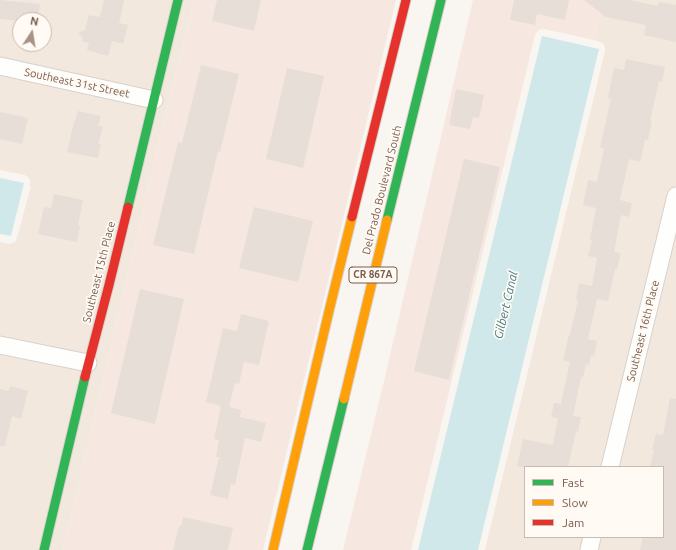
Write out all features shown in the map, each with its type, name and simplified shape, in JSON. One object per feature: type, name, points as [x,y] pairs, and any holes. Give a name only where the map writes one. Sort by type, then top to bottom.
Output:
[{"type":"main road","name":"Southeast 15th Place","points":[[44,550],[88,364],[109,285],[178,0]]},
{"type":"main road","name":"Del Prado Boulevard South","points":[[273,550],[329,311],[406,0]]},
{"type":"main road","name":"Del Prado Boulevard South","points":[[307,550],[441,0]]},
{"type":"street","name":"Southeast 31st Street","points":[[0,66],[154,100]]},
{"type":"street","name":"Southeast 16th Place","points":[[610,466],[676,196]]},
{"type":"street","points":[[0,345],[88,364]]},
{"type":"street","points":[[589,550],[592,538]]},
{"type":"shaded area","points":[[0,0],[194,0],[63,550],[0,550],[0,242],[9,244],[15,242],[17,238],[31,186],[29,178],[25,175],[0,170]]},
{"type":"shaded area","points":[[194,0],[396,0],[263,550],[63,550],[168,104]]},
{"type":"shaded area","points":[[473,0],[602,0],[594,40],[544,29],[538,30],[535,35],[411,550],[343,550],[384,381]]},
{"type":"shaded area","points":[[602,0],[676,0],[676,550],[485,550],[605,51],[604,44],[594,40]]},
{"type":"water","name":"Gilbert Canal","points":[[542,36],[599,49],[478,550],[418,550]]},
{"type":"water","points":[[0,178],[24,183],[11,236],[0,234]]},
{"type":"building","points":[[0,0],[40,4],[39,12],[12,12],[12,20],[0,19]]},
{"type":"building","points":[[104,0],[124,0],[119,23],[128,25],[123,44],[112,41],[108,56],[87,50],[89,43],[82,41],[83,38],[78,33],[85,30],[89,15],[100,17]]},
{"type":"building","points":[[217,0],[261,0],[254,31],[212,21]]},
{"type":"building","points":[[514,0],[569,0],[565,20],[537,14],[535,25],[510,20]]},
{"type":"building","points":[[584,0],[629,0],[658,6],[659,2],[676,5],[676,42],[644,35],[646,25],[606,17]]},
{"type":"building","points":[[626,59],[665,67],[662,82],[659,81],[650,121],[652,121],[648,140],[645,139],[640,162],[629,159],[620,200],[632,203],[629,217],[621,215],[614,252],[621,253],[617,269],[615,269],[608,301],[597,299],[588,339],[597,341],[594,356],[591,355],[589,365],[586,364],[583,377],[581,377],[573,416],[581,417],[578,432],[576,431],[568,466],[517,467],[523,439],[553,445],[558,418],[551,417],[554,403],[561,404],[570,362],[563,360],[578,300],[576,299],[579,283],[592,286],[597,258],[588,256],[592,240],[590,239],[596,208],[583,205],[588,180],[597,182],[604,148],[600,147],[611,99],[608,98],[614,68],[624,70]]},
{"type":"building","points":[[201,65],[239,74],[220,152],[218,151],[194,254],[153,245],[178,142],[182,143]]},
{"type":"building","points":[[287,68],[324,76],[303,168],[266,159]]},
{"type":"building","points":[[456,89],[484,95],[479,118],[473,117],[470,129],[449,125]]},
{"type":"building","points":[[78,111],[101,116],[98,126],[103,127],[98,144],[101,144],[98,158],[67,152]]},
{"type":"building","points":[[0,112],[28,118],[22,144],[0,139]]},
{"type":"building","points":[[464,159],[500,167],[449,380],[414,371]]},
{"type":"building","points":[[54,194],[83,200],[78,225],[80,226],[77,242],[38,234],[44,207],[51,208]]},
{"type":"building","points":[[254,207],[313,221],[298,282],[239,268]]},
{"type":"building","points":[[140,289],[184,299],[155,424],[111,413]]},
{"type":"building","points":[[241,314],[269,321],[259,365],[244,362],[239,384],[235,383],[229,407],[241,410],[240,417],[266,423],[261,442],[245,438],[235,485],[231,484],[228,499],[210,495],[219,457],[216,457],[219,440],[214,439],[221,406],[206,402],[223,328],[237,331]]},
{"type":"building","points":[[10,386],[28,391],[21,419],[12,416],[5,446],[0,446],[0,389],[8,391]]},
{"type":"building","points":[[670,398],[676,399],[676,550],[640,550],[643,538],[664,538],[664,466],[650,466],[656,434],[663,435]]},
{"type":"building","points":[[183,517],[233,528],[228,550],[173,550],[179,526],[181,526]]},
{"type":"traffic: fast","points":[[128,207],[178,0]]},
{"type":"traffic: fast","points":[[387,220],[441,0]]},
{"type":"traffic: fast","points":[[44,550],[85,377]]},
{"type":"traffic: fast","points":[[307,550],[344,399]]},
{"type":"traffic: slow","points":[[273,550],[352,217]]},
{"type":"traffic: slow","points":[[344,399],[387,220]]},
{"type":"traffic: jam","points":[[352,217],[406,0]]},
{"type":"traffic: jam","points":[[85,377],[128,207]]}]
